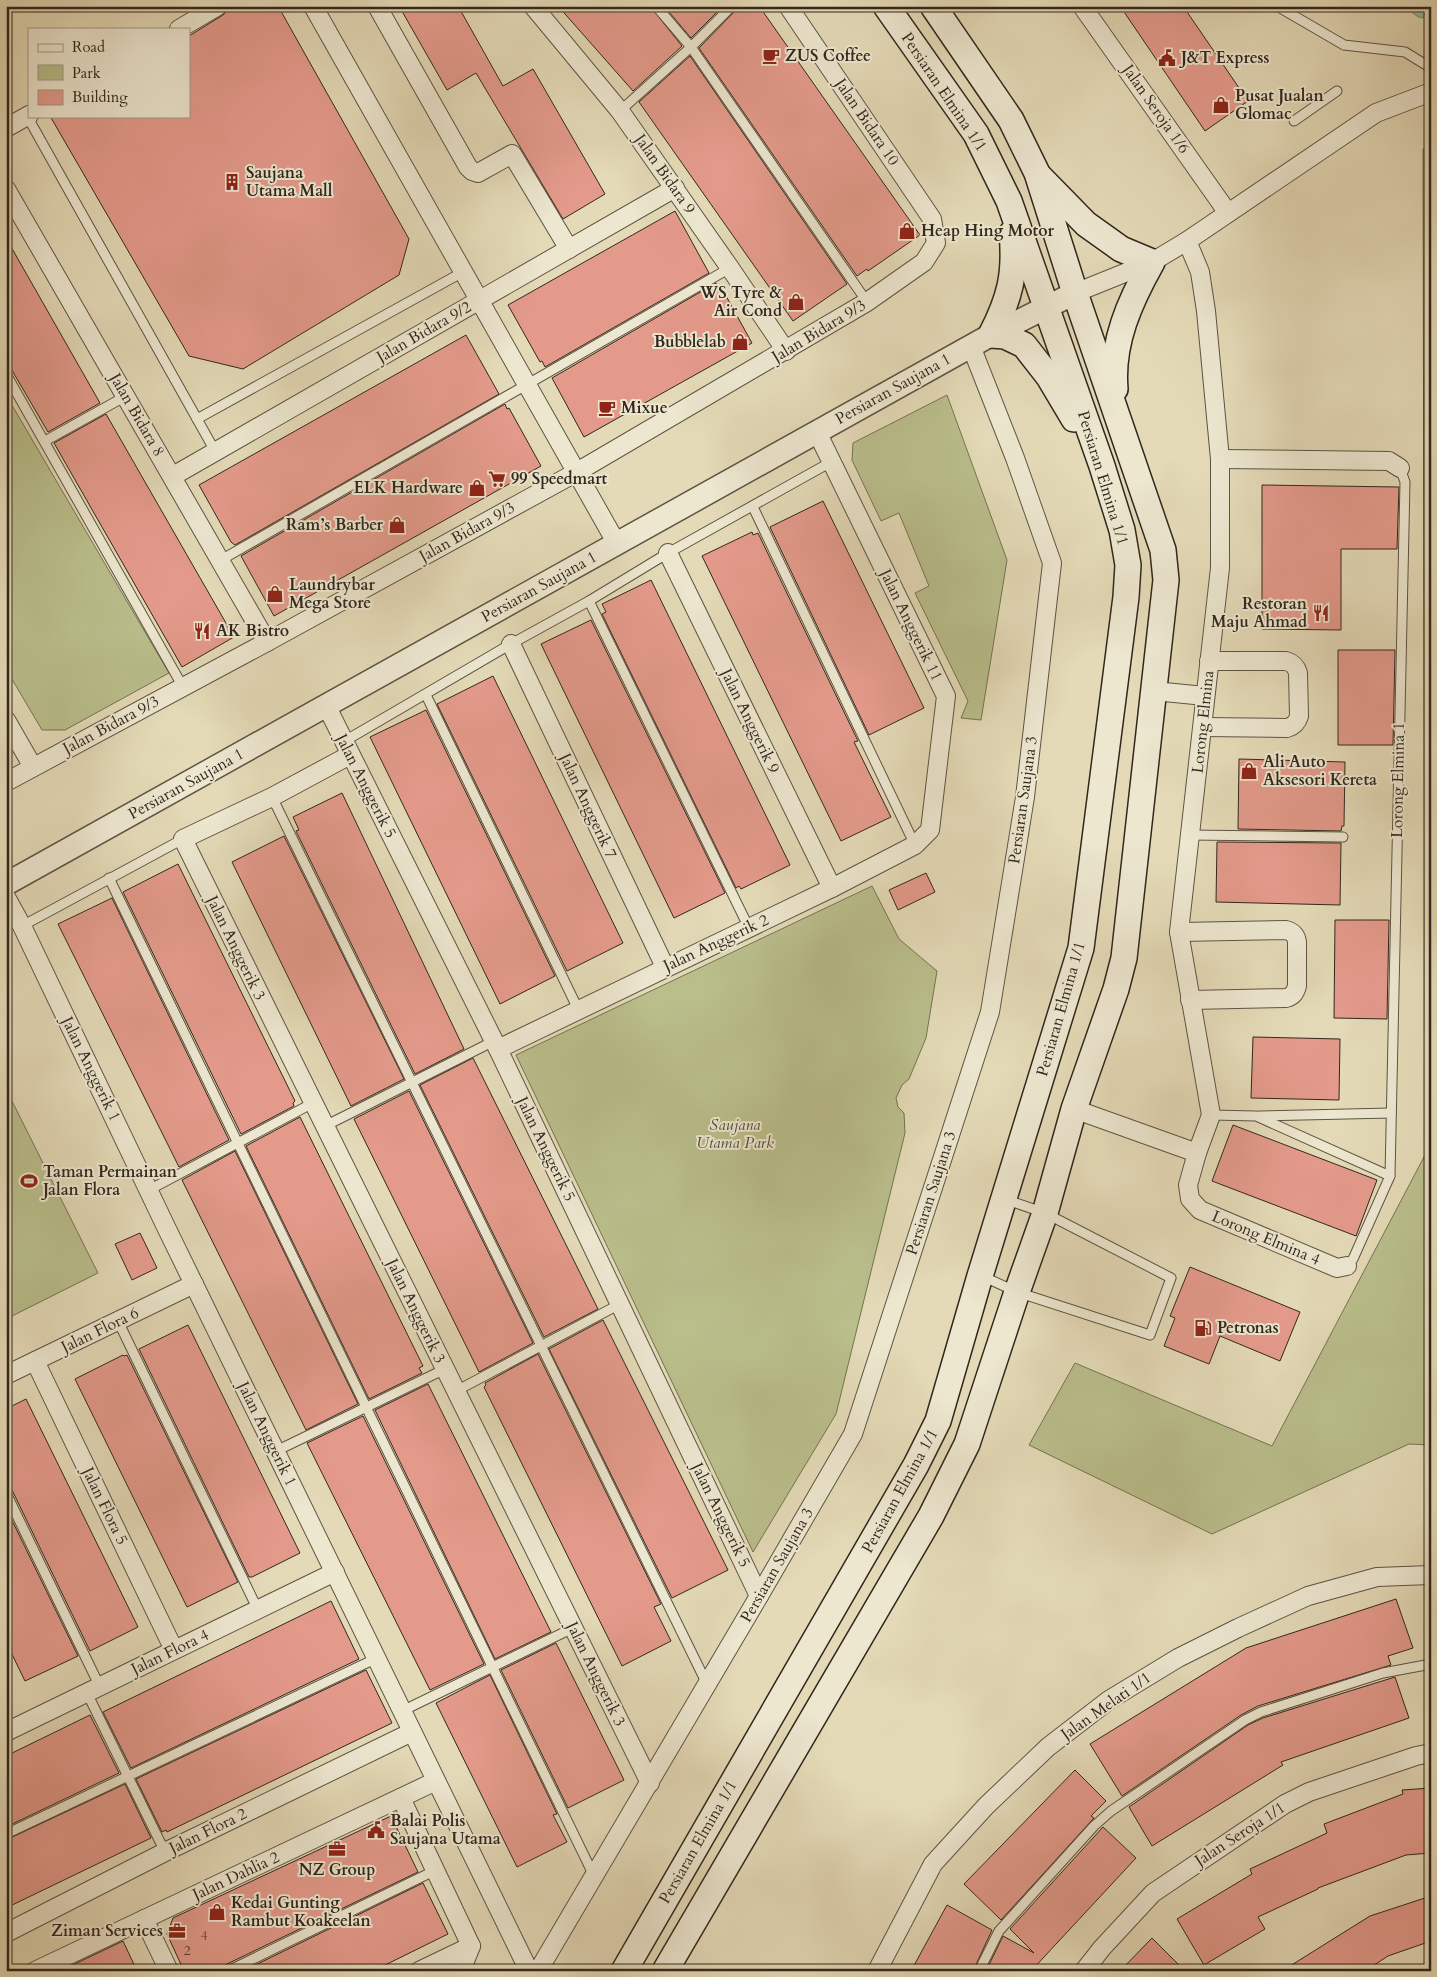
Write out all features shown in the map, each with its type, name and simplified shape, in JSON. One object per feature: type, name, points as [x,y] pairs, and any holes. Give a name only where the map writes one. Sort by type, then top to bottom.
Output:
[{"type":"main road","name":"Persiaran Elmina 1/1","points":[[624,1971],[916,1465],[938,1421],[980,1276],[1081,948],[1126,597],[1128,565],[1122,530],[1102,466],[1009,201],[976,134],[886,6]]},
{"type":"main road","name":"Persiaran Elmina 1/1","points":[[665,1971],[931,1516],[967,1444],[1045,1213],[1074,1109],[1116,989],[1124,958],[1166,580],[1163,550],[1074,293],[1036,173],[1010,120],[933,6]]},
{"type":"main road","points":[[1036,173],[1086,224],[1121,249],[1152,262],[1136,291],[1116,349],[1114,374],[1117,414]]},
{"type":"main road","points":[[981,340],[1001,317],[1011,288],[1015,259],[1009,201]]},
{"type":"main road","points":[[981,340],[1004,336],[1024,345],[1049,377],[1102,466]]},
{"type":"street","points":[[181,28],[218,6]]},
{"type":"street","points":[[313,6],[617,544]]},
{"type":"street","points":[[376,6],[468,167],[478,173],[512,154],[569,249]]},
{"type":"street","name":"Jalan Bidara 9","points":[[533,6],[620,111],[786,351]]},
{"type":"street","name":"Jalan Bidara 10","points":[[788,6],[932,219],[936,242]]},
{"type":"street","name":"Jalan Seroja 1/6","points":[[1082,6],[1228,213]]},
{"type":"street","points":[[1074,293],[1152,262],[1187,241],[1376,113],[1431,92]]},
{"type":"street","points":[[6,128],[28,115]]},
{"type":"street","name":"Jalan Bidara 9/2","points":[[172,476],[675,188]]},
{"type":"street","name":"Jalan Bidara 8","points":[[6,189],[268,642]]},
{"type":"street","name":"Lorong Elmina","points":[[1187,241],[1200,272],[1206,311],[1220,459],[1220,568],[1179,932],[1210,1115]]},
{"type":"street","name":"Jalan Bidara 9/3","points":[[6,782],[268,642],[577,472],[786,351],[867,302],[924,262],[936,242]]},
{"type":"street","name":"Persiaran Saujana 1","points":[[6,884],[981,340],[1074,293]]},
{"type":"street","name":"Persiaran Saujana 3","points":[[538,1971],[853,1434],[990,1012],[1025,797],[1052,563],[1015,458],[981,340]]},
{"type":"street","name":"Jalan Anggerik 11","points":[[817,432],[946,696],[930,830]]},
{"type":"street","name":"Lorong Elmina 1","points":[[1220,459],[1389,461],[1400,468]]},
{"type":"street","name":"Jalan Anggerik 9","points":[[668,553],[832,888]]},
{"type":"street","name":"Jalan Anggerik 7","points":[[511,644],[666,968]]},
{"type":"street","points":[[1203,727],[1287,728],[1293,726],[1299,716],[1298,673],[1292,663],[1286,661],[1209,662]]},
{"type":"street","points":[[1154,691],[1205,696]]},
{"type":"street","name":"Jalan Anggerik 5","points":[[326,706],[496,1045],[759,1596]]},
{"type":"street","points":[[6,720],[33,767]]},
{"type":"street","points":[[182,839],[272,797],[347,749]]},
{"type":"street","name":"Jalan Anggerik 2","points":[[496,1045],[666,968],[832,888],[914,845],[930,830]]},
{"type":"street","name":"Jalan Anggerik 3","points":[[182,839],[650,1782]]},
{"type":"street","name":"Jalan Anggerik 1","points":[[6,897],[22,926],[194,1284],[529,1971]]},
{"type":"street","points":[[1179,932],[1286,930],[1296,936],[1298,942],[1297,986],[1296,992],[1292,996],[1286,998],[1190,1000]]},
{"type":"street","points":[[1074,1109],[1196,1153],[1210,1115]]},
{"type":"street","name":"Lorong Elmina 4","points":[[1196,1153],[1188,1185],[1190,1199],[1200,1210],[1337,1268],[1347,1266]]},
{"type":"street","name":"Jalan Flora 6","points":[[6,1375],[194,1284]]},
{"type":"street","name":"Jalan Flora 5","points":[[35,1361],[174,1650]]},
{"type":"street","name":"Jalan Flora 4","points":[[8,1728],[93,1690],[334,1572]]},
{"type":"street","name":"Jalan Melati 1/1","points":[[877,1971],[933,1864],[986,1806],[1048,1747],[1109,1700],[1178,1658],[1308,1596],[1378,1577],[1431,1575]]},
{"type":"street","name":"Jalan Flora 2","points":[[6,1933],[164,1852],[412,1732]]},
{"type":"street","name":"Jalan Seroja 1/1","points":[[1084,1971],[1102,1948],[1153,1894],[1285,1804],[1309,1792],[1416,1756],[1431,1753]]},
{"type":"street","name":"Jalan Dahlia 2","points":[[35,1971],[53,1967],[144,1919],[436,1781]]},
{"type":"street","points":[[401,1798],[470,1946],[461,1971]]},
{"type":"street","points":[[144,1919],[170,1971]]},
{"type":"street","points":[[419,1971],[470,1946]]},
{"type":"lane","points":[[656,6],[691,47],[867,302]]},
{"type":"lane","points":[[620,111],[691,47],[732,6]]},
{"type":"lane","points":[[1278,6],[1344,45],[1404,52],[1431,68]]},
{"type":"lane","points":[[1294,121],[1337,91]]},
{"type":"lane","points":[[30,118],[215,452]]},
{"type":"lane","points":[[220,560],[730,268]]},
{"type":"lane","points":[[197,419],[463,272]]},
{"type":"lane","points":[[6,374],[183,687]]},
{"type":"lane","points":[[44,441],[126,396]]},
{"type":"lane","points":[[347,749],[426,695],[511,644],[831,462]]},
{"type":"lane","name":"Lorong Elmina 1","points":[[1347,1266],[1390,1176],[1405,492],[1405,482],[1400,468]]},
{"type":"lane","points":[[753,507],[914,845]]},
{"type":"lane","points":[[589,601],[749,928]]},
{"type":"lane","points":[[426,695],[578,1009]]},
{"type":"lane","points":[[272,797],[707,1684]]},
{"type":"lane","points":[[1190,836],[1343,838]]},
{"type":"lane","points":[[22,926],[182,839]]},
{"type":"lane","points":[[109,878],[594,1876]]},
{"type":"lane","points":[[325,1126],[412,1082],[496,1045]]},
{"type":"lane","points":[[149,1190],[313,1103]]},
{"type":"lane","points":[[1210,1115],[1391,1114]]},
{"type":"lane","points":[[1256,1116],[1390,1176]]},
{"type":"lane","points":[[980,1276],[1017,1292],[1150,1335],[1171,1278],[1045,1213],[1004,1199]]},
{"type":"lane","points":[[456,1391],[620,1304]]},
{"type":"lane","points":[[118,1321],[258,1610]]},
{"type":"lane","points":[[276,1451],[445,1369]]},
{"type":"lane","points":[[6,1493],[93,1690],[128,1777],[164,1852]]},
{"type":"lane","points":[[402,1711],[573,1628]]},
{"type":"lane","points":[[6,1834],[377,1658]]},
{"type":"lane","points":[[979,1971],[999,1930],[1094,1826],[1111,1811],[1245,1720],[1261,1712],[1383,1673],[1431,1664]]},
{"type":"lane","points":[[228,1971],[436,1870]]},
{"type":"green space","points":[[1431,146],[1431,1445],[1409,1444],[1212,1534],[1029,1445],[1075,1363],[1272,1446],[1425,1155],[1423,149]]},
{"type":"green space","points":[[6,395],[169,673],[65,730],[42,730],[6,669]]},
{"type":"green space","points":[[947,395],[1007,560],[981,720],[961,718],[968,701],[915,593],[929,586],[899,513],[881,521],[852,460],[853,443]]},
{"type":"green space","name":"Saujana Utama Park","points":[[872,886],[899,939],[937,971],[926,1038],[909,1079],[902,1085],[896,1098],[898,1107],[904,1113],[905,1133],[836,1414],[753,1552],[516,1055]]},
{"type":"green space","name":"Taman Permainan Jalan Flora","points":[[6,1089],[98,1273],[6,1319]]},
{"type":"shaded area","points":[[1392,6],[1428,6],[1428,8],[1423,18],[1408,10]]},
{"type":"building","name":"Saujana Utama Mall","points":[[232,6],[278,6],[409,239],[399,275],[243,369],[189,356],[51,118],[190,118],[190,35],[223,15]]},
{"type":"building","points":[[399,6],[458,6],[503,86],[533,69],[605,194],[563,219],[476,73],[447,90]]},
{"type":"building","points":[[558,6],[650,6],[682,46],[633,91]]},
{"type":"building","points":[[664,6],[723,6],[691,38]]},
{"type":"building","points":[[738,6],[759,6],[920,235],[868,271],[867,269],[857,276],[699,48]]},
{"type":"building","points":[[1120,6],[1183,6],[1248,101],[1205,131]]},
{"type":"building","points":[[690,56],[847,284],[793,321],[639,102]]},
{"type":"building","points":[[675,211],[709,273],[545,367],[542,361],[540,362],[508,305]]},
{"type":"building","points":[[6,238],[100,403],[48,432],[6,360]]},
{"type":"building","points":[[716,283],[717,286],[720,285],[752,343],[584,437],[552,378]]},
{"type":"building","points":[[466,335],[499,394],[235,545],[231,542],[199,485]]},
{"type":"building","points":[[505,404],[541,466],[274,616],[241,556]]},
{"type":"building","points":[[106,414],[234,637],[182,667],[54,443]]},
{"type":"building","points":[[1262,485],[1399,487],[1397,549],[1341,549],[1341,630],[1262,629]]},
{"type":"building","points":[[823,501],[924,708],[869,735],[770,527]]},
{"type":"building","points":[[752,532],[753,535],[758,533],[858,741],[854,742],[891,817],[841,841],[702,556]]},
{"type":"building","points":[[651,580],[790,865],[741,889],[739,886],[736,888],[602,614],[606,612],[602,604]]},
{"type":"building","points":[[591,620],[725,893],[674,918],[541,644]]},
{"type":"building","points":[[1338,650],[1395,650],[1393,745],[1338,745]]},
{"type":"building","points":[[493,676],[623,943],[567,971],[437,704]]},
{"type":"building","points":[[426,710],[555,976],[500,1004],[370,737]]},
{"type":"building","points":[[1239,759],[1345,762],[1344,826],[1342,826],[1341,831],[1238,829]]},
{"type":"building","points":[[342,793],[464,1049],[415,1074],[296,831],[299,830],[293,817]]},
{"type":"building","points":[[284,836],[404,1079],[351,1106],[232,862]]},
{"type":"building","points":[[1217,842],[1341,843],[1340,905],[1216,902]]},
{"type":"building","points":[[178,864],[295,1101],[293,1103],[294,1106],[241,1134],[123,892]]},
{"type":"building","points":[[926,873],[935,892],[898,910],[889,890]]},
{"type":"building","points":[[112,898],[229,1140],[179,1167],[58,924]]},
{"type":"building","points":[[1335,920],[1389,920],[1387,1019],[1334,1018]]},
{"type":"building","points":[[1253,1037],[1340,1039],[1339,1100],[1251,1098]]},
{"type":"building","points":[[473,1058],[598,1309],[544,1337],[420,1085]]},
{"type":"building","points":[[409,1091],[533,1343],[479,1372],[354,1119]]},
{"type":"building","points":[[300,1117],[423,1366],[419,1368],[422,1373],[369,1399],[246,1146]]},
{"type":"building","points":[[1233,1125],[1377,1180],[1356,1236],[1212,1181]]},
{"type":"building","points":[[235,1151],[358,1404],[306,1430],[182,1180]]},
{"type":"building","points":[[140,1233],[157,1268],[132,1280],[115,1244]]},
{"type":"building","points":[[1190,1267],[1300,1312],[1280,1361],[1220,1336],[1209,1364],[1164,1346],[1175,1318],[1170,1316]]},
{"type":"building","points":[[603,1320],[728,1570],[672,1598],[549,1349]]},
{"type":"building","points":[[188,1325],[300,1553],[252,1577],[249,1577],[139,1349]]},
{"type":"building","points":[[538,1354],[661,1604],[654,1607],[671,1641],[622,1666],[484,1387],[485,1383]]},
{"type":"building","points":[[123,1355],[127,1355],[238,1582],[187,1607],[75,1379]]},
{"type":"building","points":[[428,1384],[551,1632],[495,1659],[375,1410]]},
{"type":"building","points":[[26,1399],[138,1627],[90,1651],[12,1490],[6,1487],[6,1409]]},
{"type":"building","points":[[363,1416],[484,1664],[430,1690],[307,1443]]},
{"type":"building","points":[[6,1508],[78,1656],[25,1681],[6,1642]]},
{"type":"building","points":[[1396,1599],[1413,1648],[1388,1656],[1391,1665],[1258,1706],[1241,1715],[1122,1796],[1090,1744],[1246,1648]]},
{"type":"building","points":[[331,1601],[359,1659],[131,1768],[103,1712]]},
{"type":"building","points":[[556,1643],[624,1780],[568,1808],[501,1670]]},
{"type":"building","points":[[366,1670],[392,1723],[167,1832],[166,1830],[162,1832],[136,1779]]},
{"type":"building","points":[[490,1675],[557,1814],[553,1815],[567,1842],[517,1867],[436,1703]]},
{"type":"building","points":[[1395,1677],[1409,1718],[1281,1762],[1283,1765],[1152,1846],[1129,1807],[1248,1725],[1263,1718]]},
{"type":"building","points":[[90,1715],[119,1773],[6,1827],[6,1756]]},
{"type":"building","points":[[1075,1770],[1106,1801],[1091,1816],[1094,1818],[1001,1920],[964,1884]]},
{"type":"building","points":[[125,1784],[151,1838],[6,1908],[6,1840]]},
{"type":"building","points":[[1431,1788],[1431,1853],[1406,1855],[1318,1888],[1258,1917],[1265,1929],[1204,1965],[1177,1919],[1252,1874],[1250,1869],[1327,1833],[1324,1824],[1403,1794],[1402,1790]]},
{"type":"building","points":[[391,1816],[418,1872],[225,1965],[222,1971],[184,1971],[167,1934],[173,1918]]},
{"type":"building","points":[[1103,1827],[1136,1858],[1031,1971],[986,1971],[1003,1936],[1034,1953],[1010,1929]]},
{"type":"building","points":[[423,1883],[448,1934],[373,1971],[243,1971]]},
{"type":"building","points":[[1431,1896],[1431,1941],[1388,1956],[1365,1971],[1282,1971],[1370,1916]]},
{"type":"building","points":[[947,1905],[992,1930],[973,1971],[911,1971]]},
{"type":"building","points":[[1152,1938],[1185,1971],[1120,1971]]},
{"type":"building","points":[[123,1941],[137,1971],[60,1971]]},
{"type":"place","name":"ZUS Coffee","points":[[771,56]]},
{"type":"place","name":"J&T Express","points":[[1167,58]]},
{"type":"place","name":"Pusat Jualan Glomac","points":[[1221,105]]},
{"type":"place","name":"Saujana Utama Mall","points":[[232,182]]},
{"type":"place","name":"Heap Hing Motor","points":[[907,231]]},
{"type":"place","name":"WS Tyre & Air Cond","points":[[796,302]]},
{"type":"place","name":"Bubblelab","points":[[740,342]]},
{"type":"place","name":"Mixue","points":[[607,408]]},
{"type":"place","name":"99 Speedmart","points":[[497,479]]},
{"type":"place","name":"ELK Hardware","points":[[477,488]]},
{"type":"place","name":"Ram’s Barber","points":[[397,525]]},
{"type":"place","name":"Laundrybar Mega Store","points":[[275,594]]},
{"type":"place","name":"Restoran Maju Ahmad","points":[[1321,613]]},
{"type":"place","name":"AK Bistro","points":[[202,631]]},
{"type":"place","name":"Ali Auto Aksesori Kereta","points":[[1249,771]]},
{"type":"place","name":"Taman Permainan Jalan Flora","points":[[29,1181]]},
{"type":"place","name":"Petronas","points":[[1203,1328]]},
{"type":"place","name":"Balai Polis Saujana Utama","points":[[376,1830]]},
{"type":"place","name":"NZ Group","points":[[337,1849]]},
{"type":"place","name":"Kedai Gunting Rambut Koakeelan","points":[[217,1912]]},
{"type":"place","name":"Ziman Services","points":[[177,1931]]}]
